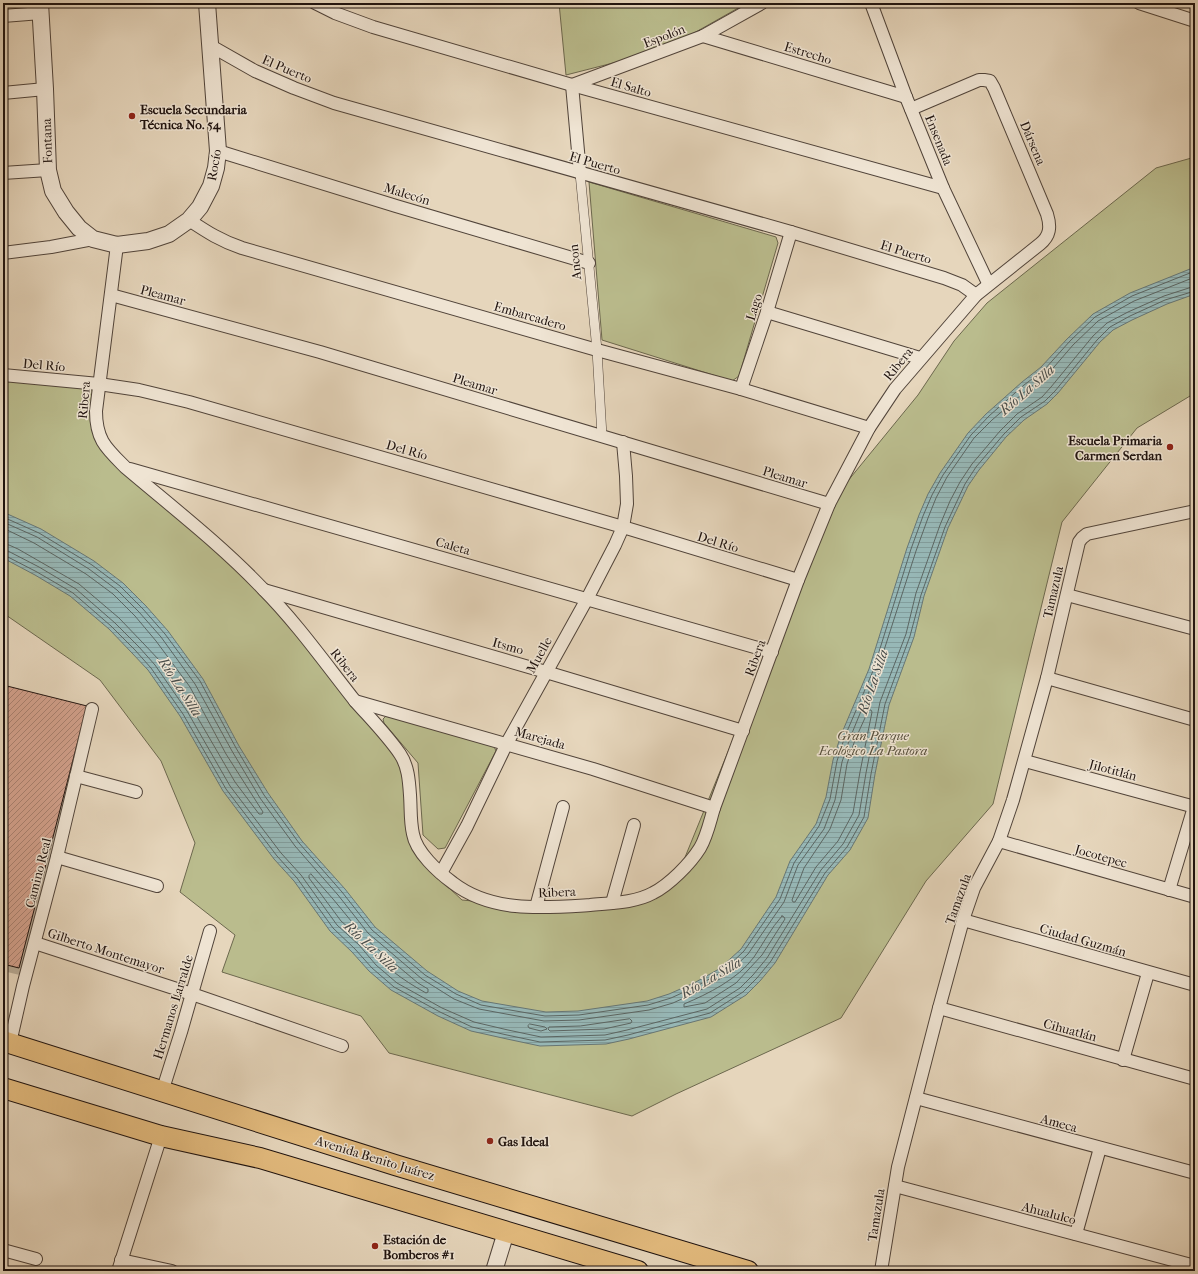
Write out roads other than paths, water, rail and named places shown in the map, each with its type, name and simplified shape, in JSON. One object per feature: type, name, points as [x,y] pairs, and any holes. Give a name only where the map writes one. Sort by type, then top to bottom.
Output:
[{"type":"main road","name":"Avenida Benito Juárez","points":[[6,1042],[395,1165],[748,1271]]},
{"type":"main road","points":[[3,1088],[161,1136],[260,1158],[638,1271]]},
{"type":"main road","points":[[388,1197],[395,1165]]},
{"type":"street","name":"Rocío","points":[[117,245],[148,241],[169,234],[189,220],[200,207],[211,186],[216,168],[218,151],[207,3]]},
{"type":"street","name":"El Salto","points":[[316,3],[335,13],[373,27],[572,85],[943,188]]},
{"type":"street","name":"Espolón","points":[[572,85],[703,36],[762,3]]},
{"type":"street","name":"Ensenada","points":[[871,3],[906,97],[943,188],[988,284]]},
{"type":"street","points":[[1139,3],[1153,5],[1195,21]]},
{"type":"street","points":[[3,16],[41,8]]},
{"type":"street","name":"Fontana","points":[[41,8],[48,170],[53,191],[66,212],[79,228],[93,239],[117,245]]},
{"type":"street","name":"Estrecho","points":[[703,36],[906,97]]},
{"type":"street","name":"El Puerto","points":[[211,46],[255,71],[334,103],[790,232],[944,278],[962,285],[976,295]]},
{"type":"street","name":"Dársena","points":[[911,109],[979,80],[988,80],[992,84],[1047,214],[1050,227]]},
{"type":"street","name":"Ancon","points":[[572,85],[590,263],[602,436]]},
{"type":"street","points":[[3,93],[45,89]]},
{"type":"street","name":"Malecón","points":[[218,151],[396,206],[590,263]]},
{"type":"street","points":[[3,173],[48,170]]},
{"type":"street","name":"Embarcadero","points":[[189,220],[224,242],[242,248],[597,350],[741,389],[869,428]]},
{"type":"street","name":"Ribera","points":[[117,245],[96,411],[96,424],[99,438],[126,468],[217,544],[264,590],[307,639],[399,753],[404,762],[409,780],[413,834],[416,845],[441,873],[452,883],[477,898],[512,906],[560,907],[612,903],[641,898],[653,893],[665,885],[700,849],[798,580],[829,504],[869,428],[895,388],[976,295],[1043,241],[1050,227]]},
{"type":"street","name":"Lago","points":[[741,389],[767,312],[790,232]]},
{"type":"street","points":[[3,253],[51,248],[93,239]]},
{"type":"street","name":"Pleamar","points":[[111,295],[320,352],[829,504]]},
{"type":"street","points":[[767,312],[920,358]]},
{"type":"street","name":"Del Río","points":[[3,375],[99,384],[139,390],[189,402],[623,527],[798,580]]},
{"type":"street","name":"Muelle","points":[[441,873],[467,826],[507,743],[587,599],[623,527],[627,504],[623,442]]},
{"type":"street","name":"Caleta","points":[[126,468],[772,652]]},
{"type":"street","name":"Tamazula","points":[[881,1271],[898,1167],[939,1008],[963,920],[974,888],[999,841],[1009,814],[1047,678],[1079,542],[1088,534],[1195,511]]},
{"type":"street","name":"Itsmo","points":[[264,590],[743,731]]},
{"type":"street","points":[[1067,595],[1195,629]]},
{"type":"street","points":[[1047,678],[1195,720]]},
{"type":"street","name":"Marejada","points":[[356,701],[507,743],[714,808]]},
{"type":"street","name":"Camino Real","points":[[6,1042],[35,943],[92,709]]},
{"type":"street","name":"Jilotitlán","points":[[1024,761],[1195,807]]},
{"type":"street","points":[[76,776],[136,792]]},
{"type":"street","points":[[536,907],[563,807]]},
{"type":"street","points":[[1169,890],[1195,807]]},
{"type":"street","points":[[612,903],[634,824]]},
{"type":"street","name":"Jocotepec","points":[[999,841],[1195,897]]},
{"type":"street","points":[[57,857],[157,886]]},
{"type":"street","name":"Ciudad Guzmán","points":[[963,920],[1195,985]]},
{"type":"street","name":"Hermanos Larralde","points":[[162,1092],[210,931]]},
{"type":"street","name":"Gilberto Montemayor","points":[[35,943],[192,994],[342,1046]]},
{"type":"street","points":[[1123,1060],[1148,973]]},
{"type":"street","name":"Cihuatlán","points":[[939,1008],[1123,1060],[1195,1078]]},
{"type":"street","name":"Ameca","points":[[916,1098],[1195,1173]]},
{"type":"street","points":[[161,1136],[120,1266],[172,1271]]},
{"type":"street","points":[[1076,1234],[1100,1148]]},
{"type":"street","name":"Ahualulco","points":[[895,1186],[1195,1266]]},
{"type":"street","points":[[494,1271],[506,1232]]},
{"type":"street","points":[[3,1250],[36,1259]]},
{"type":"water","name":"Río La Silla","points":[[1195,267],[1195,294],[1167,304],[1113,330],[1100,342],[1058,393],[1047,404],[1024,420],[1006,437],[968,486],[948,528],[924,596],[914,637],[889,705],[868,818],[850,850],[828,875],[775,963],[746,995],[711,1017],[629,1039],[606,1044],[540,1046],[471,1031],[438,1016],[391,990],[369,971],[330,931],[294,881],[274,859],[223,791],[180,716],[148,670],[109,629],[70,596],[3,558],[3,512],[41,529],[94,561],[123,583],[168,631],[203,679],[239,746],[268,793],[302,841],[345,889],[375,927],[427,971],[458,991],[482,1001],[546,1012],[578,1011],[647,1001],[669,994],[694,983],[719,969],[741,949],[776,897],[790,861],[816,824],[826,797],[833,760],[841,735],[869,669],[907,548],[919,515],[928,494],[940,473],[968,433],[986,414],[1041,367],[1093,314],[1130,293]]},
{"type":"place","name":"Escuela Secundaria Técnica No. 54","points":[[132,116]]},
{"type":"place","name":"Escuela Primaria Carmen Serdan","points":[[1170,447]]},
{"type":"place","name":"Gas Ideal","points":[[490,1141]]},
{"type":"place","name":"Estación de Bomberos #1","points":[[375,1246]]},
{"type":"park label","name":"Gran Parque Ecológico La Pastora","points":[[873,742]]}]
